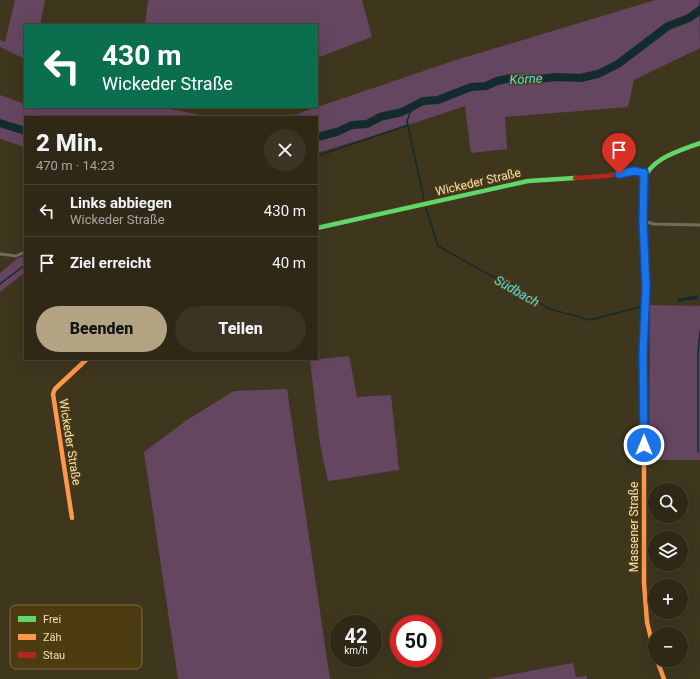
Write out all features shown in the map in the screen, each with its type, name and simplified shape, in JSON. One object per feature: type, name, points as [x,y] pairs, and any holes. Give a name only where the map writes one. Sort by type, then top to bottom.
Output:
[{"type":"main road","points":[[644,173],[654,163],[700,143]]},
{"type":"main road","name":"Wickeder Straße","points":[[318,228],[528,181],[606,176],[634,171],[644,173]]},
{"type":"main road","name":"Massener Straße","points":[[644,173],[643,221],[646,286],[643,354],[644,583],[648,627]]},
{"type":"main road","name":"Wickeder Straße","points":[[72,518],[53,394],[55,389],[86,360]]},
{"type":"main road","points":[[660,667],[664,679]]},
{"type":"street","points":[[643,221],[654,224],[700,225]]},
{"type":"street","points":[[0,254],[16,256],[24,252]]},
{"type":"shaded area","points":[[15,0],[45,0],[40,24],[24,24],[24,59],[0,47],[0,40],[5,42]]},
{"type":"shaded area","points":[[148,0],[362,0],[372,37],[318,58],[318,24],[145,24]]},
{"type":"shaded area","points":[[655,0],[699,0],[700,48],[634,80],[628,107],[505,117],[507,149],[471,153],[465,106],[318,153],[318,116],[291,116],[453,61]]},
{"type":"shaded area","points":[[0,95],[24,104],[24,108],[166,108],[200,115],[24,116],[24,147],[0,139]]},
{"type":"shaded area","points":[[24,256],[24,273],[0,292],[0,273],[18,258]]},
{"type":"shaded area","points":[[650,305],[700,306],[700,460],[649,460]]},
{"type":"shaded area","points":[[349,356],[357,397],[391,395],[399,470],[328,481],[320,444],[310,360]]},
{"type":"shaded area","points":[[287,389],[330,679],[178,679],[144,452],[187,420],[234,391]]},
{"type":"shaded area","points":[[573,663],[576,677],[587,676],[587,679],[487,679]]},
{"type":"water","points":[[697,295],[697,299],[678,302],[678,299]]},
{"type":"waterway","name":"Körne","points":[[318,137],[337,132],[352,125],[367,124],[380,117],[402,112],[423,101],[438,100],[471,87],[486,86],[497,81],[511,78],[529,80],[556,77],[580,78],[598,74],[618,64],[668,26],[689,18],[700,10]]},
{"type":"waterway","name":"Südbach","points":[[412,108],[407,121],[424,200]]},
{"type":"waterway","name":"Körne","points":[[0,123],[24,131]]},
{"type":"waterway","points":[[318,156],[408,125]]},
{"type":"waterway","name":"Südbach","points":[[426,208],[438,246],[550,309],[590,320],[640,307]]},
{"type":"waterway","points":[[0,284],[24,266]]},
{"type":"waterway","points":[[698,452],[698,353],[700,331]]},
{"type":"traffic: fast","points":[[644,336],[646,286],[643,181],[652,166],[659,161],[675,152],[700,143]]},
{"type":"traffic: fast","points":[[318,228],[528,181],[575,178]]},
{"type":"traffic: slow","points":[[644,336],[644,583],[648,627]]},
{"type":"traffic: slow","points":[[72,518],[53,394],[55,389],[86,360]]},
{"type":"traffic: slow","points":[[660,667],[664,679]]},
{"type":"traffic: jam","points":[[575,178],[606,176],[634,171],[644,173]]},
{"type":"route","points":[[619,174],[634,171],[644,173],[642,195],[646,300],[643,354],[644,445]]}]
